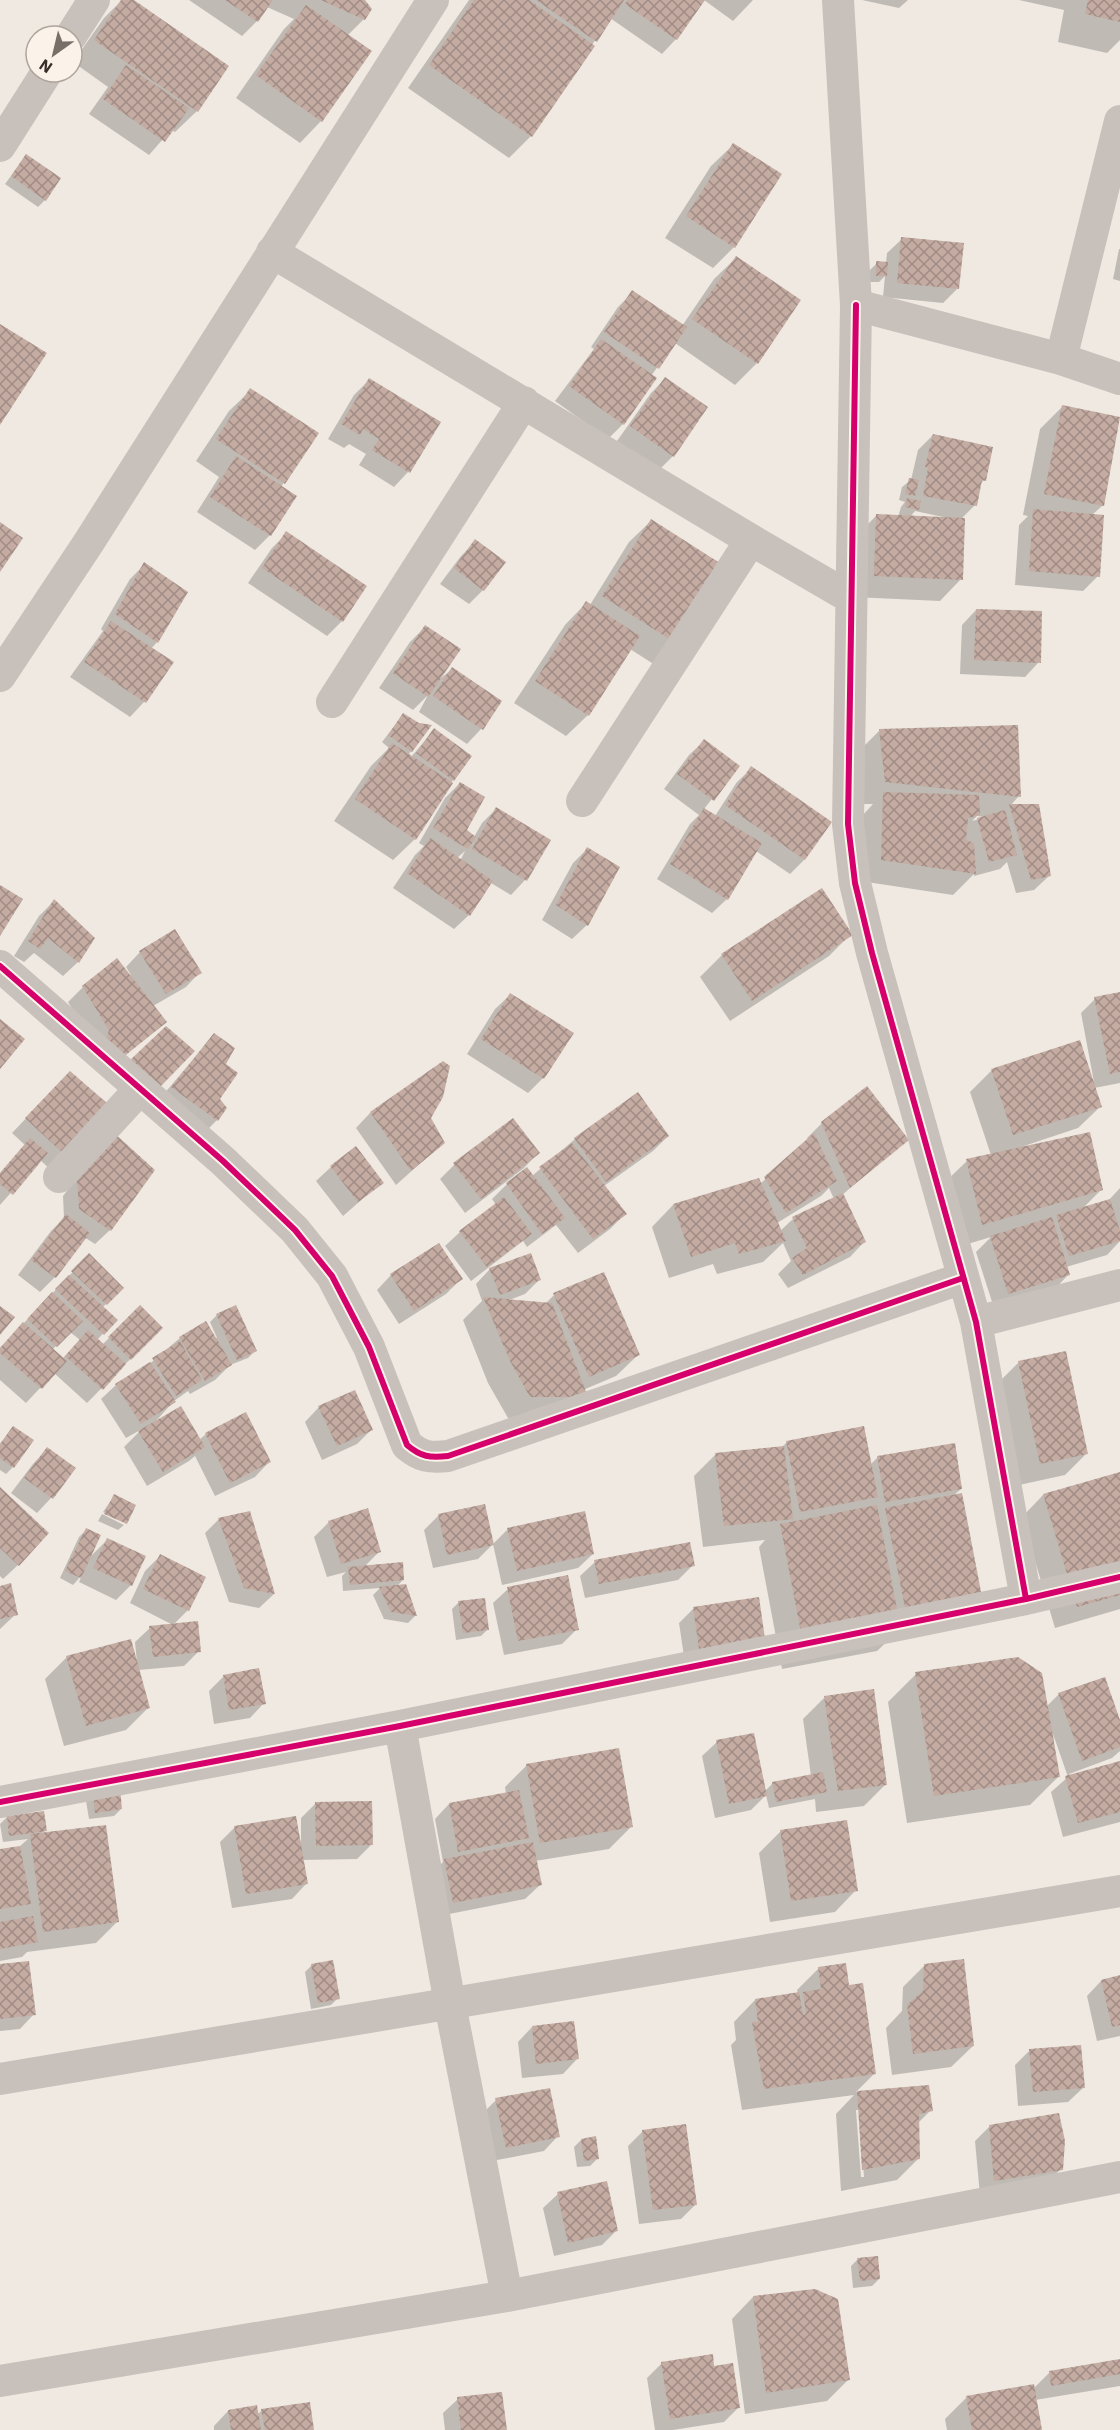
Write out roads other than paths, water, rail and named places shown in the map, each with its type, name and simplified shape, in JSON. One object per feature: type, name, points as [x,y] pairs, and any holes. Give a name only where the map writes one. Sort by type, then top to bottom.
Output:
[{"type":"street","points":[[78,24],[93,0]]},
{"type":"street","points":[[0,676],[89,542],[433,0]]},
{"type":"street","points":[[838,0],[856,305],[848,824],[855,883],[872,953],[976,1322],[1026,1599]]},
{"type":"street","points":[[0,146],[40,84]]},
{"type":"street","points":[[1061,358],[1120,121]]},
{"type":"street","points":[[272,252],[851,598]]},
{"type":"street","points":[[856,305],[1061,358],[1120,379]]},
{"type":"street","points":[[332,702],[524,402]]},
{"type":"street","points":[[582,801],[751,540]]},
{"type":"street","points":[[0,966],[223,1161],[295,1230],[332,1276],[369,1347],[407,1445],[419,1455],[431,1458],[447,1456],[963,1278]]},
{"type":"street","points":[[59,1177],[140,1089]]},
{"type":"street","points":[[976,1322],[1120,1285]]},
{"type":"street","points":[[0,1802],[400,1726],[1026,1599],[1120,1577]]},
{"type":"street","points":[[400,1726],[450,2004],[507,2296]]},
{"type":"street","points":[[0,2079],[1120,1891]]},
{"type":"street","points":[[0,2381],[507,2296],[1120,2177]]}]
